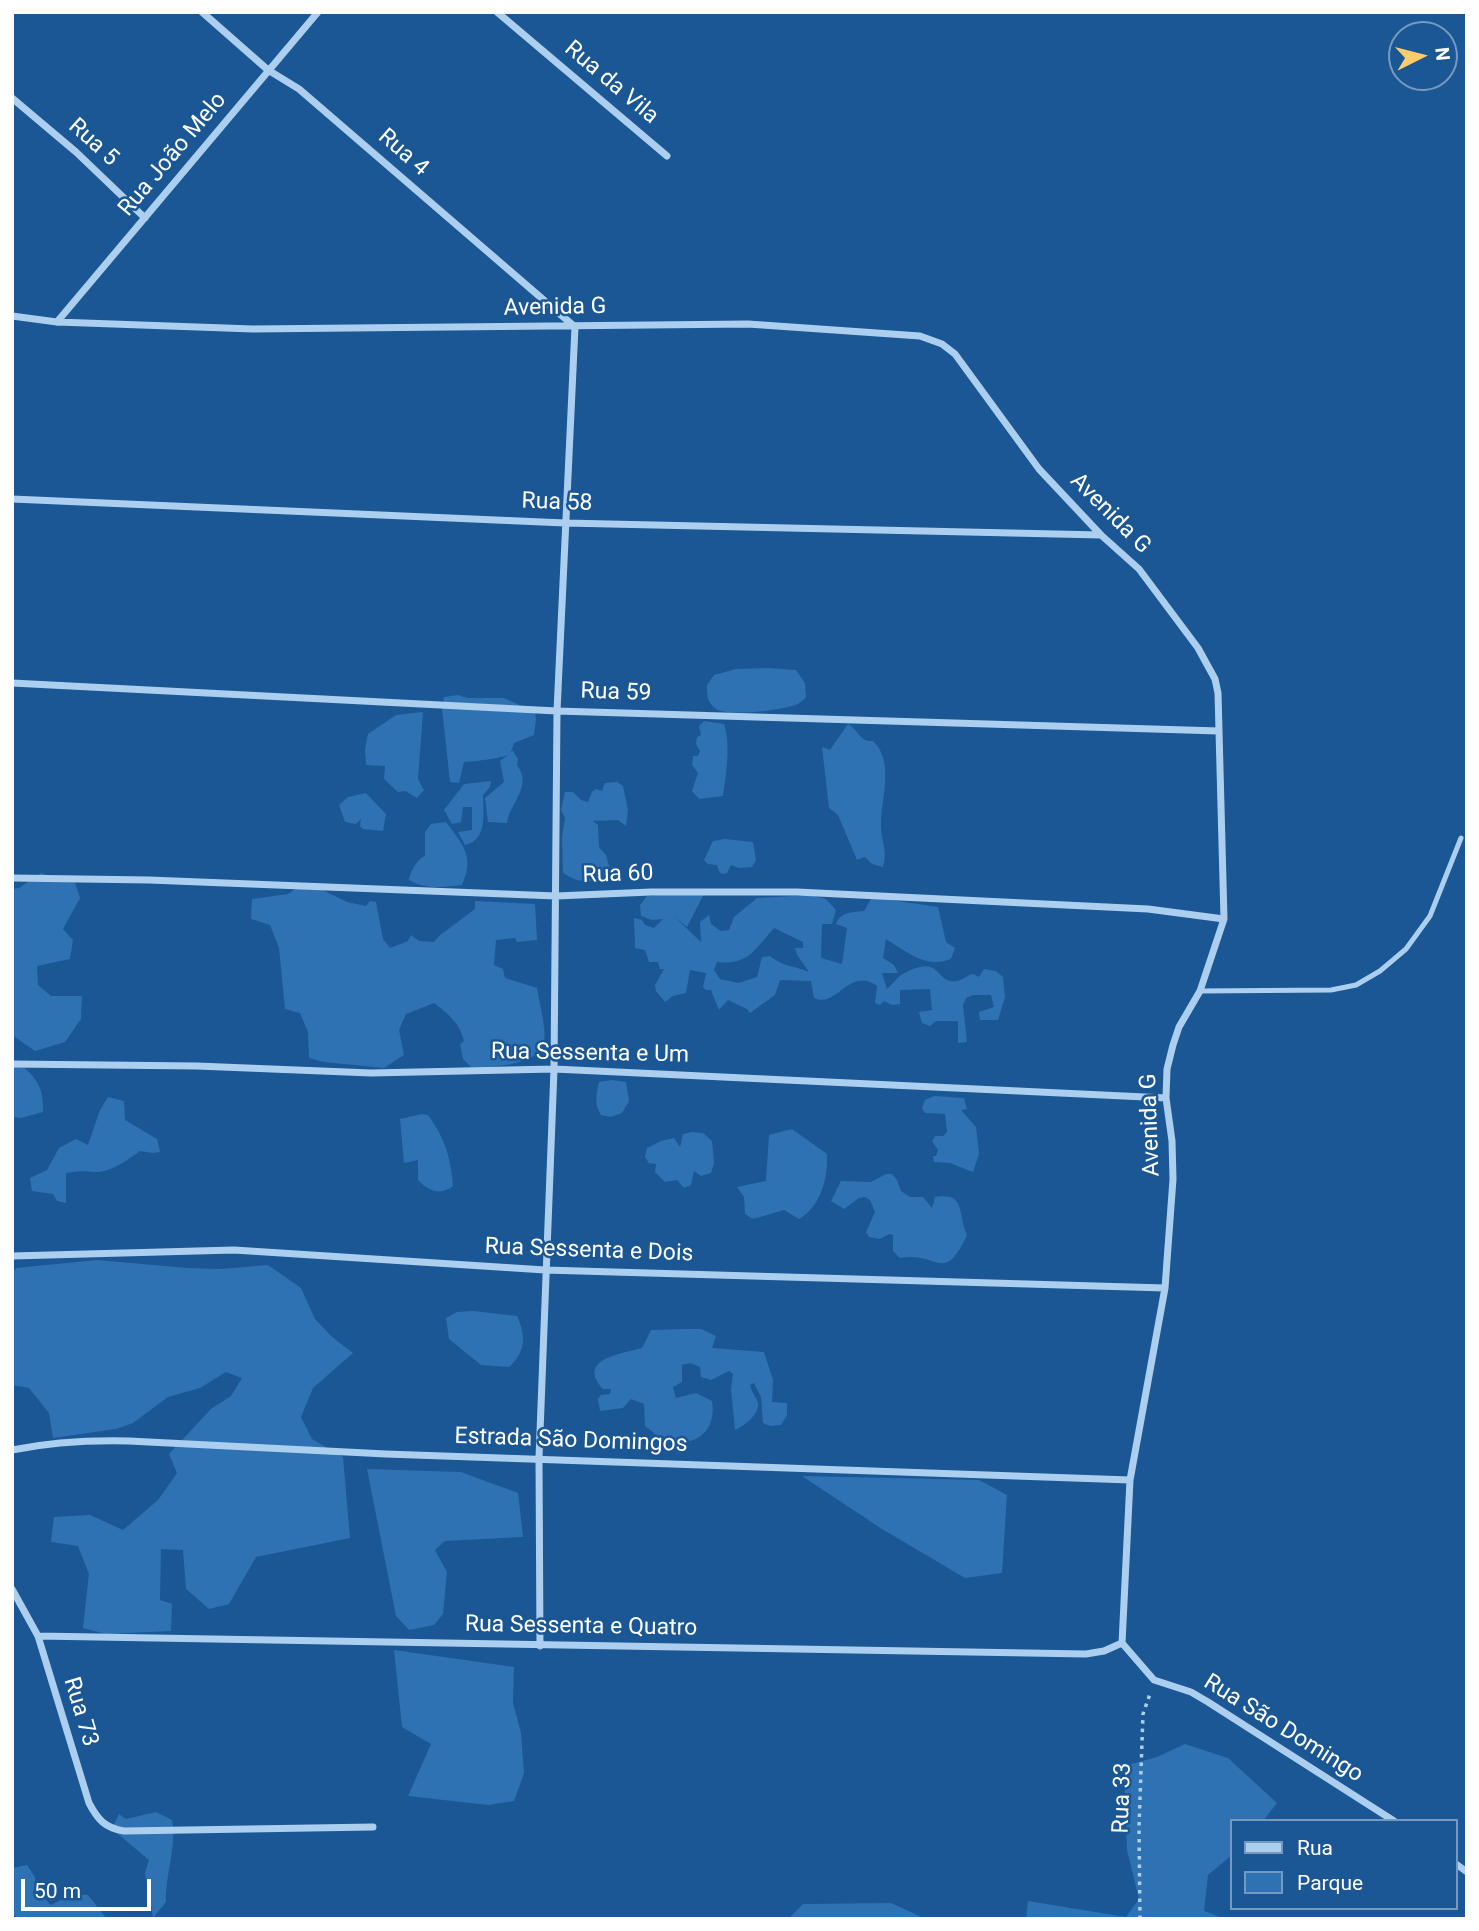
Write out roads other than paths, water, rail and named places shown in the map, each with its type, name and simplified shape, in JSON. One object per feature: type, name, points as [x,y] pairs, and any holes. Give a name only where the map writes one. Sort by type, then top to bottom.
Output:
[{"type":"street","name":"Rua 4","points":[[202,12],[268,70],[299,89],[575,327]]},
{"type":"street","name":"Rua João Melo","points":[[57,322],[318,12]]},
{"type":"street","name":"Rua da Vila","points":[[497,12],[667,156]]},
{"type":"street","name":"Rua 5","points":[[12,98],[76,152],[145,218]]},
{"type":"street","name":"Avenida G","points":[[12,316],[57,322],[253,329],[748,324],[908,335],[942,344],[955,354],[1039,469],[1101,535],[1139,569],[1206,662],[1218,693],[1224,919],[1200,991],[1180,1027],[1167,1069],[1166,1098],[1172,1141],[1173,1179],[1165,1287],[1130,1480],[1122,1643]]},
{"type":"street","points":[[540,1646],[539,1458],[554,1069],[557,711],[575,327]]},
{"type":"street","name":"Rua 58","points":[[12,499],[565,523],[1101,535]]},
{"type":"street","name":"Rua 59","points":[[12,683],[557,711],[1219,731]]},
{"type":"street","name":"Rua 60","points":[[12,878],[149,880],[556,896],[651,892],[797,892],[1148,909],[1224,919]]},
{"type":"street","name":"Rua Sessenta e Um","points":[[12,1064],[197,1066],[371,1073],[554,1069],[1166,1098]]},
{"type":"street","name":"Rua Sessenta e Dois","points":[[12,1256],[234,1250],[545,1270],[1165,1287]]},
{"type":"street","name":"Estrada São Domingos","points":[[12,1450],[49,1443],[89,1440],[1130,1480]]},
{"type":"street","name":"Rua 73","points":[[12,1589],[38,1636],[89,1803],[102,1823],[112,1829],[124,1831],[373,1827]]},
{"type":"street","name":"Rua Sessenta e Quatro","points":[[38,1636],[1086,1654],[1104,1651],[1122,1643]]},
{"type":"street","name":"Rua São Domingo","points":[[1122,1643],[1154,1679],[1191,1692],[1208,1702],[1391,1819]]},
{"type":"lane","points":[[1200,991],[1331,990],[1356,985],[1380,971],[1406,949],[1430,916],[1461,838]]}]
